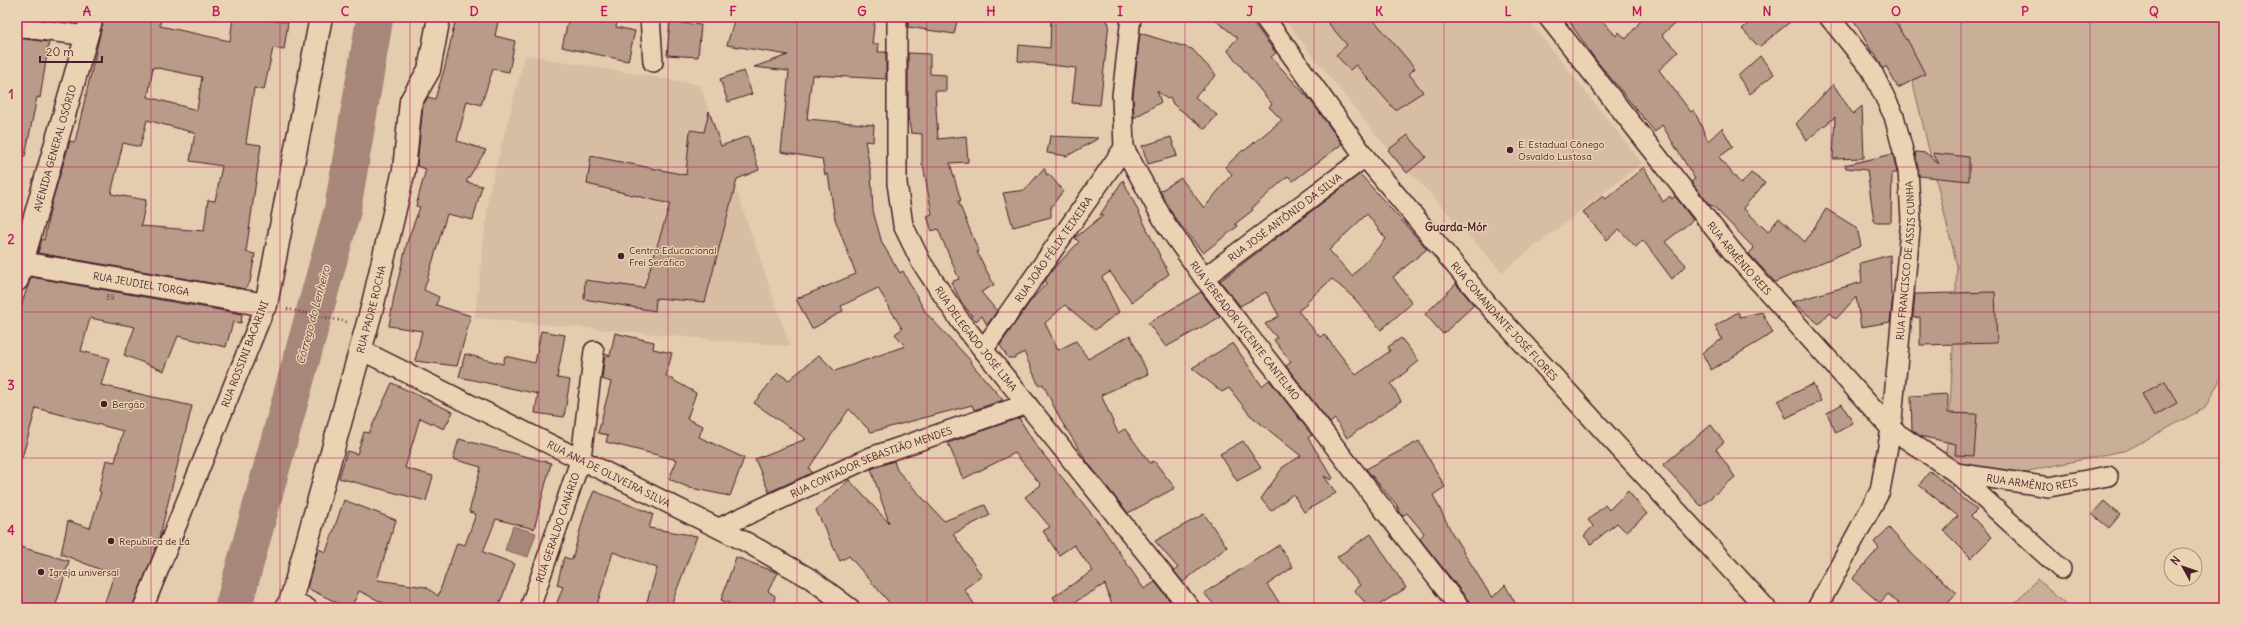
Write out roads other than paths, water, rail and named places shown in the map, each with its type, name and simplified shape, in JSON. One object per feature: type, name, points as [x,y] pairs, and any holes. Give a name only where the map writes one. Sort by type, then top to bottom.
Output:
[{"type":"main road","name":"RUA ROSSINI BACARINI","points":[[275,307],[321,17]]},
{"type":"main road","name":"RUA PADRE ROCHA","points":[[295,605],[361,350],[404,170],[411,101],[429,70],[439,17]]},
{"type":"main road","name":"AVENIDA GENERAL OSÓRIO","points":[[19,268],[90,27]]},
{"type":"main road","name":"RUA JEUDIEL TORGA","points":[[19,268],[275,307]]},
{"type":"street","points":[[650,17],[653,62]]},
{"type":"street","name":"RUA DELEGADO JOSÉ LIMA","points":[[897,17],[897,183],[903,225],[921,262],[939,292],[983,350],[1190,608]]},
{"type":"street","name":"RUA VEREADOR VICENTE CANTELMO","points":[[1131,17],[1122,96],[1124,148],[1165,223],[1204,278],[1460,608]]},
{"type":"street","name":"RUA COMANDANTE JOSÉ FLORES","points":[[1264,17],[1365,156],[1488,305],[1766,608]]},
{"type":"street","name":"RUA FRANCISCO DE ASSIS CUNHA","points":[[1817,608],[1880,491],[1891,430],[1911,219],[1908,170],[1894,116],[1871,69],[1829,17]]},
{"type":"street","name":"RUA ARMÊNIO REIS","points":[[1550,18],[1735,255],[1891,430],[1956,473],[2061,569]]},
{"type":"street","points":[[17,27],[90,27]]},
{"type":"street","name":"RUA JOÃO FÉLIX TEIXEIRA","points":[[983,350],[1124,148]]},
{"type":"street","name":"RUA JOSÉ ANTÔNIO DA SILVA","points":[[1204,278],[1365,156]]},
{"type":"street","name":"RUA ROSSINI BACARINI","points":[[143,608],[275,307]]},
{"type":"street","name":"RUA ANA DE OLIVEIRA SILVA","points":[[361,350],[581,458],[719,528],[810,579],[850,608]]},
{"type":"street","name":"RUA GERALDO CANÁRIO","points":[[530,608],[581,458],[594,351]]},
{"type":"street","name":"RUA CONTADOR SEBASTIÃO MENDES","points":[[719,528],[871,457],[1027,404]]},
{"type":"street","name":"RUA ARMÊNIO REIS","points":[[1956,473],[2049,487],[2108,476]]},
{"type":"waterway","name":"Córrego do Lenheiro","points":[[233,608],[342,212],[375,17]]},
{"type":"place","name":"E. Estadual Cônego Osvaldo Lustosa","points":[[1510,150]]},
{"type":"place","name":"Centro Educacional Frei Seráfico","points":[[621,256]]},
{"type":"place","name":"Bergão","points":[[104,404]]},
{"type":"place","name":"Republica de Lá","points":[[111,541]]},
{"type":"place","name":"Igreja universal","points":[[41,572]]},
{"type":"district","name":"Guarda-Mór","points":[[1456,227]]}]
